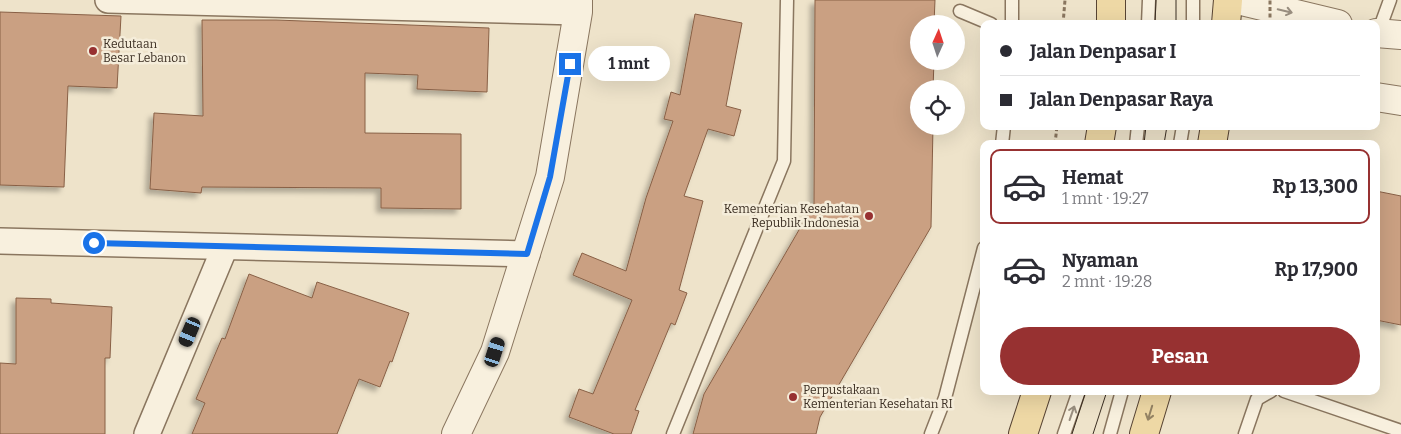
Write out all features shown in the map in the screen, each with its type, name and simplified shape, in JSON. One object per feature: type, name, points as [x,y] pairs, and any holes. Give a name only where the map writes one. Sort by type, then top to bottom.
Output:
[{"type":"main road","points":[[1111,0],[1111,20]]},
{"type":"main road","points":[[1226,20],[1228,0]]},
{"type":"main road","points":[[1023,434],[1036,395]]},
{"type":"main road","points":[[1144,434],[1156,395]]},
{"type":"street","points":[[108,0],[578,6],[550,177],[495,352],[456,434]]},
{"type":"street","points":[[1237,0],[1321,20]]},
{"type":"street","points":[[1380,97],[1401,100]]},
{"type":"street","points":[[0,241],[527,254]]},
{"type":"street","points":[[147,434],[226,247]]},
{"type":"lane","points":[[673,434],[784,161],[787,0]]},
{"type":"lane","points":[[1012,0],[1012,20]]},
{"type":"lane","points":[[1148,20],[1149,0]]},
{"type":"lane","points":[[1193,0],[1193,20]]},
{"type":"lane","points":[[1385,34],[1390,0]]},
{"type":"lane","points":[[960,11],[981,20]]},
{"type":"lane","points":[[931,434],[945,398],[980,263]]},
{"type":"lane","points":[[1064,434],[1078,395]]},
{"type":"lane","points":[[1110,434],[1121,395]]},
{"type":"lane","points":[[1245,434],[1257,399],[1264,395]]},
{"type":"lane","points":[[1295,395],[1401,432]]},
{"type":"path","points":[[1270,0],[1270,20]]},
{"type":"path","points":[[1063,20],[1064,1]]},
{"type":"building","name":"Kementerian Kesehatan Republik Indonesia","points":[[815,0],[935,0],[934,15],[910,15],[910,70],[934,70],[933,80],[910,80],[910,135],[933,135],[931,227],[820,417],[816,434],[693,434],[704,394],[814,204]]},
{"type":"building","points":[[0,12],[121,16],[117,88],[68,86],[64,187],[0,185]]},
{"type":"building","points":[[695,14],[742,23],[726,106],[741,110],[734,136],[708,129],[684,196],[703,201],[679,290],[687,293],[675,325],[671,323],[635,410],[639,411],[631,434],[614,434],[569,417],[579,389],[593,394],[632,300],[573,275],[582,253],[626,271],[646,198],[673,121],[664,119],[671,92],[680,95]]},
{"type":"building","points":[[202,20],[276,20],[489,28],[487,92],[417,89],[418,75],[365,73],[365,133],[461,134],[461,209],[381,208],[381,188],[202,187],[201,193],[150,189],[154,113],[203,116]]},
{"type":"building","points":[[1380,192],[1401,196],[1401,325],[1380,321]]},
{"type":"building","points":[[249,274],[312,298],[317,282],[409,313],[392,362],[390,361],[380,387],[359,379],[337,434],[192,434],[205,403],[196,399],[222,338],[225,339]]},
{"type":"building","points":[[16,298],[51,299],[51,303],[112,307],[110,358],[105,358],[105,434],[0,434],[0,363],[16,364]]},
{"type":"tram line","points":[[1155,20],[1156,0]]},
{"type":"tram line","points":[[1176,0],[1176,20]]},
{"type":"tram line","points":[[1144,140],[1146,130]]},
{"type":"tram line","points":[[1165,140],[1166,130]]},
{"type":"tram line","points":[[1072,434],[1085,395]]},
{"type":"tram line","points":[[1093,434],[1106,395]]},
{"type":"place","name":"Kedutaan Besar Lebanon","points":[[93,51]]},
{"type":"place","name":"Kementerian Kesehatan Republik Indonesia","points":[[869,216]]},
{"type":"place","name":"Perpustakaan Kementerian Kesehatan RI","points":[[793,397]]},
{"type":"route","points":[[94,243],[527,254],[550,177],[570,64]]}]
